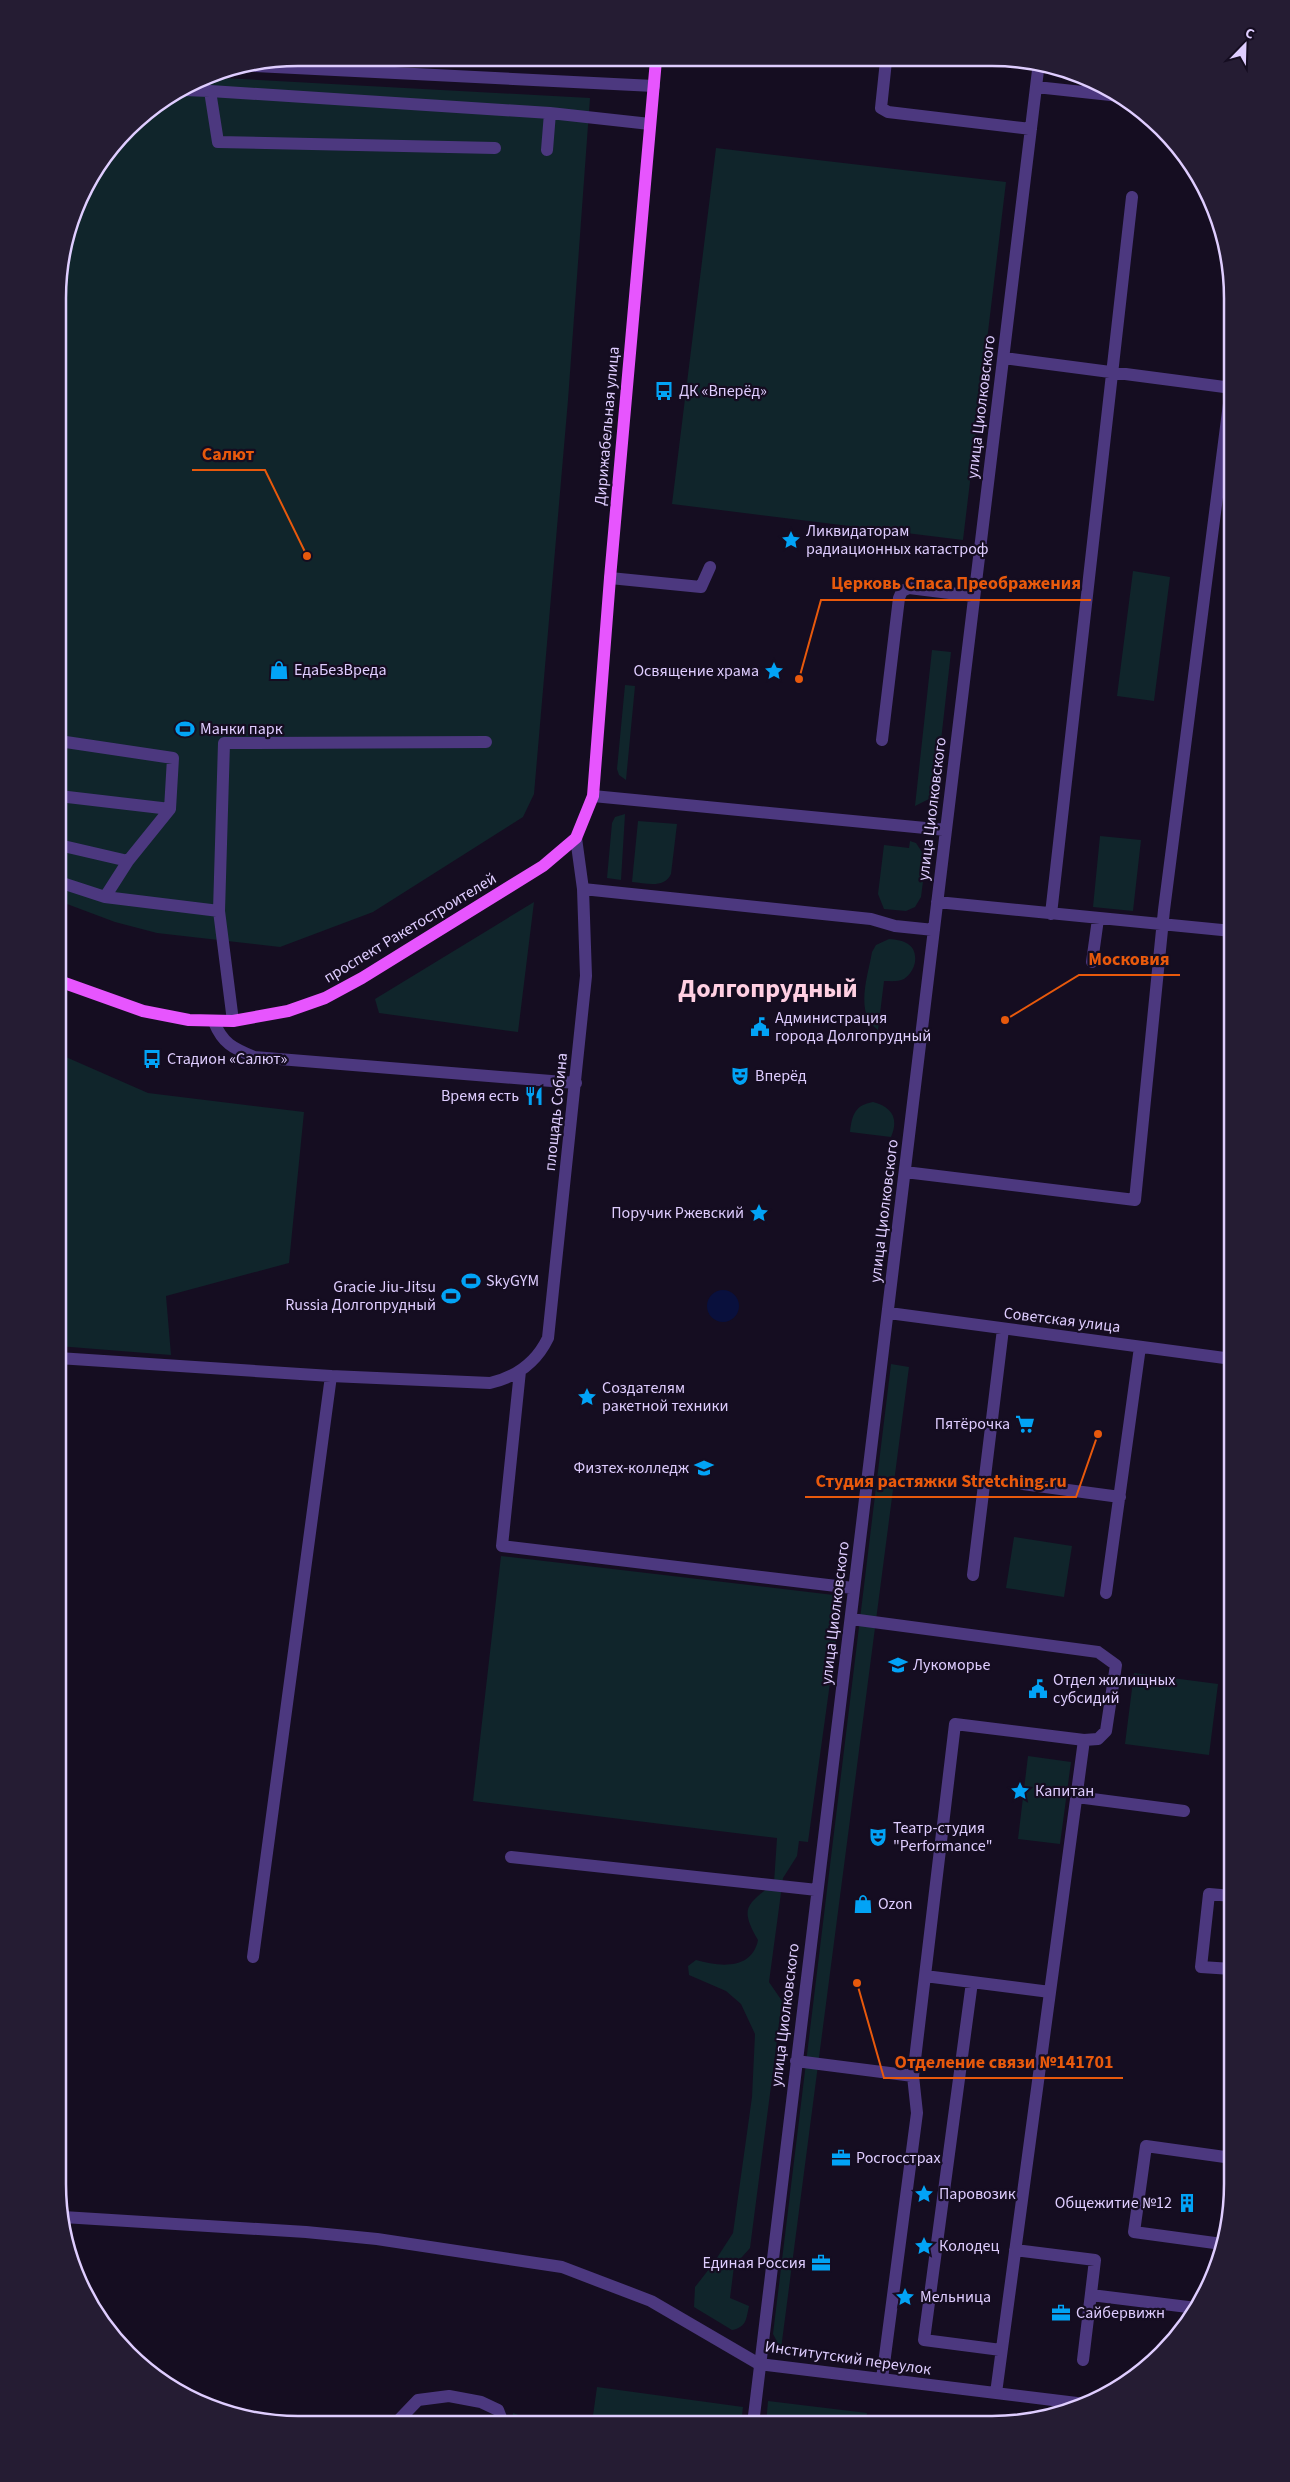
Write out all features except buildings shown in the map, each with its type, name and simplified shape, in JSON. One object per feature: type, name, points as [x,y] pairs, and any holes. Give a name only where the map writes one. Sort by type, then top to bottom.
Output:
[{"type":"main road","name":"Дирижабельная улица","points":[[593,796],[610,578],[656,66]]},
{"type":"main road","name":"проспект Ракетостроителей","points":[[66,983],[163,1016],[214,1022],[288,1011],[325,998],[362,978],[543,866],[576,838],[593,796]]},
{"type":"street","points":[[885,66],[881,108],[888,112],[1031,129]]},
{"type":"street","points":[[280,67],[654,86]]},
{"type":"street","name":"улица Циолковского","points":[[754,2416],[1038,71]]},
{"type":"street","points":[[1036,87],[1103,94]]},
{"type":"street","points":[[194,90],[550,113],[650,124]]},
{"type":"street","points":[[210,91],[218,142],[495,148]]},
{"type":"street","points":[[547,150],[550,113]]},
{"type":"street","points":[[1051,914],[1132,198]]},
{"type":"street","points":[[1004,358],[1224,387]]},
{"type":"street","points":[[905,1172],[1135,1200],[1163,925],[1188,711],[1224,499]]},
{"type":"street","points":[[610,578],[701,587],[710,568]]},
{"type":"street","points":[[882,740],[899,598],[902,591],[909,588],[974,596]]},
{"type":"street","points":[[66,742],[173,758],[170,809],[128,861],[105,897]]},
{"type":"street","points":[[233,1020],[219,911],[224,743],[486,742]]},
{"type":"street","points":[[593,796],[946,830]]},
{"type":"street","points":[[66,797],[170,809]]},
{"type":"street","points":[[576,838],[583,889],[871,919],[895,926],[934,930]]},
{"type":"street","points":[[66,847],[128,861]]},
{"type":"street","points":[[66,884],[105,897],[219,911]]},
{"type":"street","name":"площадь Собина","points":[[520,1371],[535,1359],[548,1338],[586,976],[583,889]]},
{"type":"street","points":[[937,902],[1224,930]]},
{"type":"street","points":[[1092,962],[1098,919]]},
{"type":"street","points":[[214,1022],[220,1036],[233,1048],[254,1057],[576,1083]]},
{"type":"street","name":"Советская улица","points":[[888,1313],[1224,1357]]},
{"type":"street","points":[[973,1575],[1003,1329]]},
{"type":"street","points":[[1106,1593],[1140,1347]]},
{"type":"street","points":[[66,1359],[331,1376],[490,1383],[507,1379],[520,1371]]},
{"type":"street","points":[[520,1371],[502,1546],[854,1588]]},
{"type":"street","points":[[253,1957],[331,1376]]},
{"type":"street","points":[[1023,1484],[1120,1497]]},
{"type":"street","points":[[851,1619],[1098,1652],[1116,1665],[1106,1730],[1098,1740],[1084,1740],[955,1724],[913,2076],[917,2113],[882,2379]]},
{"type":"street","points":[[996,2394],[1084,1740]]},
{"type":"street","points":[[1077,1797],[1184,1811]]},
{"type":"street","points":[[511,1857],[817,1890]]},
{"type":"street","points":[[1224,1895],[1209,1894],[1201,1967],[1224,1969]]},
{"type":"street","points":[[925,1976],[1050,1992]]},
{"type":"street","points":[[972,1982],[924,2340],[1001,2350]]},
{"type":"street","points":[[796,2061],[913,2076]]},
{"type":"street","points":[[1216,2243],[1134,2232],[1146,2146],[1224,2157]]},
{"type":"street","name":"Институтский переулок","points":[[68,2216],[306,2232],[391,2241],[562,2268],[651,2301],[759,2364],[1069,2402]]},
{"type":"street","points":[[1016,2250],[1095,2260],[1083,2360]]},
{"type":"street","points":[[1091,2295],[1189,2307]]},
{"type":"street","points":[[403,2416],[418,2400],[449,2396],[481,2402],[498,2410],[500,2416]]},
{"type":"shaded area","points":[[226,78],[590,98],[568,400],[534,794],[523,817],[373,912],[280,947],[157,933],[115,922],[66,904],[66,298],[68,268],[74,238],[84,209],[97,182],[124,145],[157,114],[195,90]]},
{"type":"shaded area","points":[[716,148],[1006,182],[963,540],[672,504]]},
{"type":"shaded area","points":[[1133,571],[1170,577],[1154,701],[1117,696]]},
{"type":"shaded area","points":[[932,650],[951,652],[936,785],[929,799],[915,806]]},
{"type":"shaded area","points":[[625,685],[635,686],[626,780],[619,775],[617,769]]},
{"type":"shaded area","points":[[625,814],[621,880],[607,878],[612,823],[615,817]]},
{"type":"shaded area","points":[[638,821],[677,824],[671,874],[664,882],[654,884],[632,882]]},
{"type":"shaded area","points":[[1100,836],[1141,840],[1133,911],[1093,907]]},
{"type":"shaded area","points":[[910,841],[916,843],[926,858],[921,897],[915,907],[906,911],[884,909],[878,894],[884,845],[909,848]]},
{"type":"shaded area","points":[[534,902],[518,1032],[379,1013],[375,999]]},
{"type":"shaded area","points":[[889,939],[909,944],[914,951],[915,962],[914,967],[904,979],[884,981],[878,1030],[866,1014],[864,1005],[866,983],[872,952],[876,945]]},
{"type":"shaded area","points":[[66,1057],[148,1093],[304,1112],[289,1263],[166,1296],[171,1355],[66,1347]]},
{"type":"shaded area","points":[[873,1102],[885,1107],[892,1114],[894,1124],[891,1137],[850,1132],[853,1116],[858,1108]]},
{"type":"shaded area","points":[[723,1290],[729,1291],[734,1295],[738,1300],[738,1312],[734,1317],[729,1321],[723,1322],[717,1321],[712,1317],[708,1312],[707,1306],[708,1300],[712,1295],[717,1291]]},
{"type":"shaded area","points":[[891,1364],[909,1367],[781,2349],[773,2334]]},
{"type":"shaded area","points":[[1014,1537],[1072,1546],[1064,1597],[1006,1588]]},
{"type":"shaded area","points":[[501,1556],[842,1596],[808,1842],[799,1841],[797,1856],[783,1878],[769,1982],[782,2001],[750,2248],[734,2266],[730,2298],[749,2306],[745,2322],[737,2329],[732,2330],[694,2307],[695,2287],[733,2233],[752,2097],[755,2034],[741,2004],[726,1991],[689,1975],[688,1966],[696,1960],[715,1964],[734,1964],[749,1957],[755,1950],[758,1940],[749,1920],[749,1907],[757,1897],[774,1883],[777,1838],[473,1801]]},
{"type":"shaded area","points":[[1134,1673],[1218,1684],[1209,1755],[1125,1744]]},
{"type":"shaded area","points":[[1028,1756],[1071,1762],[1060,1844],[1018,1839]]},
{"type":"shaded area","points":[[597,2387],[743,2407],[742,2416],[593,2416]]},
{"type":"shaded area","points":[[768,2401],[867,2413],[866,2416],[767,2416]]},
{"type":"place","name":"ДК «Вперёд»","points":[[664,391]]},
{"type":"place","name":"Ликвидаторам радиационных катастроф","points":[[791,540]]},
{"type":"place","name":"Салют","points":[[307,556]]},
{"type":"place","name":"ЕдаБезВреда","points":[[279,670]]},
{"type":"place","name":"Освящение храма","points":[[774,671]]},
{"type":"place","name":"Церковь Спаса Преображения","points":[[799,679]]},
{"type":"place","name":"Манки парк","points":[[185,729]]},
{"type":"place","name":"Московия","points":[[1005,1020]]},
{"type":"place","name":"Администрация города Долгопрудный","points":[[760,1027]]},
{"type":"place","name":"Стадион «Салют»","points":[[152,1059]]},
{"type":"place","name":"Вперёд","points":[[740,1076]]},
{"type":"place","name":"Время есть","points":[[534,1096]]},
{"type":"place","name":"Поручик Ржевский","points":[[759,1213]]},
{"type":"place","name":"SkyGYM","points":[[471,1281]]},
{"type":"place","name":"Gracie Jiu-Jitsu Russia Долгопрудный","points":[[451,1296]]},
{"type":"place","name":"Создателям ракетной техники","points":[[587,1397]]},
{"type":"place","name":"Пятёрочка","points":[[1025,1424]]},
{"type":"place","name":"Студия растяжки Stretching.ru","points":[[1098,1434]]},
{"type":"place","name":"Физтех-колледж","points":[[704,1468]]},
{"type":"place","name":"Лукоморье","points":[[898,1665]]},
{"type":"place","name":"Отдел жилищных субсидий","points":[[1038,1689]]},
{"type":"place","name":"Капитан","points":[[1020,1791]]},
{"type":"place","name":"Театр-студия \"Performance\"","points":[[878,1837]]},
{"type":"place","name":"Ozon","points":[[863,1904]]},
{"type":"place","name":"Отделение связи №141701","points":[[857,1983]]},
{"type":"place","name":"Росгосстрах","points":[[841,2158]]},
{"type":"place","name":"Паровозик","points":[[924,2194]]},
{"type":"place","name":"Общежитие №12","points":[[1187,2203]]},
{"type":"place","name":"Колодец","points":[[924,2246]]},
{"type":"place","name":"Единая Россия","points":[[821,2263]]},
{"type":"place","name":"Мельница","points":[[905,2297]]},
{"type":"place","name":"Сайбервижн","points":[[1061,2313]]},
{"type":"district","name":"Долгопрудный","points":[[768,988]]}]
